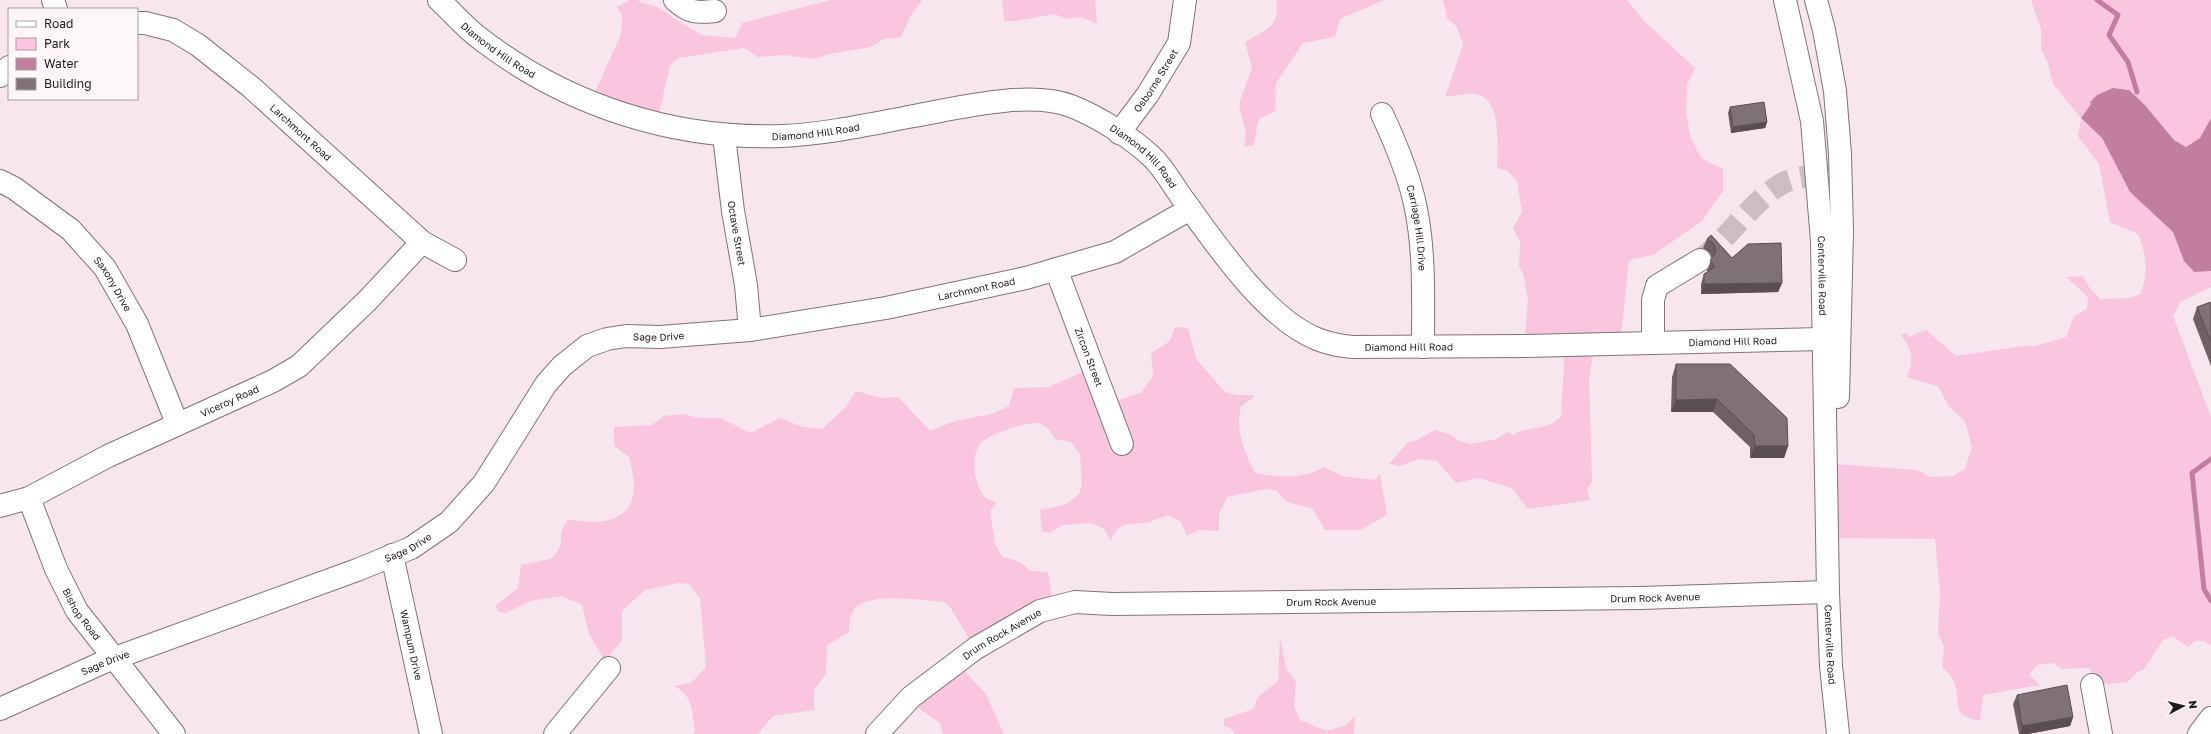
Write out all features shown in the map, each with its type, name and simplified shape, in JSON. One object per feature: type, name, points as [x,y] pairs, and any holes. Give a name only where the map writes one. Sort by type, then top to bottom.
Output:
[{"type":"street","name":"Diamond Hill Road","points":[[439,0],[480,40],[545,82],[612,112],[688,131],[724,136],[785,136],[846,128],[976,105],[1032,99],[1070,105],[1119,133],[1153,158],[1248,284],[1291,325],[1315,339],[1331,344],[1353,347],[1423,347],[1831,338]]},
{"type":"street","points":[[674,0],[684,10],[699,12],[715,11]]},
{"type":"street","name":"Osborne Street","points":[[1119,133],[1148,94],[1178,44],[1185,0]]},
{"type":"street","points":[[1787,9],[1816,3]]},
{"type":"street","name":"Centerville Road","points":[[1816,3],[1824,30],[1835,90],[1840,154],[1842,231],[1831,338],[1827,555],[1831,666],[1838,734]]},
{"type":"street","name":"Centerville Road","points":[[1787,9],[1812,121],[1831,338]]},
{"type":"street","name":"Larchmont Road","points":[[138,23],[145,23],[173,30],[198,45],[251,87],[422,242],[455,260]]},
{"type":"street","points":[[1794,43],[1824,30]]},
{"type":"street","points":[[0,76],[8,68]]},
{"type":"street","name":"Carriage Hill Drive","points":[[1382,114],[1406,174],[1416,209],[1422,289],[1423,347]]},
{"type":"street","name":"Octave Street","points":[[724,136],[733,211],[746,285],[750,330]]},
{"type":"street","name":"Saxony Drive","points":[[0,181],[14,188],[71,230],[105,268],[137,324],[177,423]]},
{"type":"street","name":"Larchmont Road","points":[[750,330],[886,308],[1026,278],[1115,252],[1190,209]]},
{"type":"street","name":"Viceroy Road","points":[[0,506],[28,498],[108,456],[177,423],[273,381],[299,366],[367,301],[422,242]]},
{"type":"street","points":[[1653,343],[1654,300],[1657,286],[1700,260]]},
{"type":"street","name":"Zircon Street","points":[[1056,269],[1122,444]]},
{"type":"street","name":"Sage Drive","points":[[0,709],[104,662],[357,570],[411,548],[449,522],[484,483],[546,384],[562,366],[587,346],[607,339],[626,336],[660,337],[750,330]]},
{"type":"street","name":"Bishop Road","points":[[28,498],[56,569],[77,611],[174,734]]},
{"type":"street","name":"Wampum Drive","points":[[392,555],[430,734]]},
{"type":"street","name":"Drum Rock Avenue","points":[[877,734],[911,697],[976,648],[1040,611],[1075,602],[1112,604],[1641,598],[1828,592]]},
{"type":"street","points":[[555,734],[609,668]]},
{"type":"street","points":[[2092,685],[2101,734]]},
{"type":"street","points":[[2199,734],[2211,718]]},
{"type":"green space","points":[[629,0],[639,0],[639,2],[655,6],[701,35],[735,38],[742,23],[831,0],[922,0],[911,15],[901,37],[884,39],[871,47],[829,54],[816,59],[783,55],[758,57],[744,48],[679,58],[670,65],[657,122],[592,99],[621,34],[622,15],[617,7]]},
{"type":"green space","points":[[1002,0],[1095,0],[1097,24],[1081,17],[1068,19],[1054,14],[1016,21],[1004,21]]},
{"type":"green space","points":[[1276,0],[1384,0],[1340,19],[1335,37],[1303,43],[1276,83],[1275,111],[1259,119],[1253,146],[1244,146],[1246,134],[1239,104],[1252,67],[1245,42],[1265,31],[1274,22],[1277,9]]},
{"type":"green space","points":[[1443,0],[1627,0],[1644,21],[1695,68],[1687,85],[1686,113],[1691,138],[1702,159],[1723,169],[1723,191],[1702,221],[1653,255],[1629,260],[1620,344],[1594,348],[1589,379],[1592,481],[1587,490],[1590,500],[1528,509],[1512,488],[1478,478],[1456,483],[1437,461],[1420,459],[1400,466],[1389,464],[1407,443],[1417,440],[1435,430],[1450,434],[1459,441],[1471,444],[1497,439],[1507,432],[1513,435],[1521,431],[1550,425],[1561,417],[1565,347],[1524,344],[1528,300],[1523,273],[1519,266],[1520,242],[1513,228],[1522,212],[1517,182],[1508,171],[1497,168],[1497,125],[1495,114],[1491,105],[1485,98],[1476,94],[1445,97],[1463,45],[1457,27],[1447,18]]},
{"type":"green space","points":[[2031,0],[2211,0],[2211,118],[2200,138],[2186,147],[2174,140],[2144,104],[2129,90],[2113,88],[2091,104],[2081,118],[2053,84],[2048,63],[2041,49],[2041,29]]},
{"type":"green space","points":[[2081,118],[2102,138],[2130,192],[2173,232],[2184,261],[2194,272],[2211,271],[2211,287],[2180,302],[2173,316],[2211,417],[2211,646],[2204,641],[2195,641],[2188,647],[2172,636],[2163,640],[2144,669],[2137,672],[2128,682],[2092,685],[2091,669],[2062,669],[2053,663],[2037,665],[2029,675],[2040,685],[1983,695],[1980,721],[1963,715],[1960,711],[1958,708],[1954,682],[1942,667],[1944,647],[1938,633],[1940,592],[1935,539],[1829,538],[1835,464],[1917,470],[1931,477],[1953,476],[1965,469],[1972,447],[1965,421],[1949,407],[1938,386],[1906,377],[1911,366],[1911,356],[1908,345],[1901,335],[1907,333],[1908,337],[1926,330],[1956,356],[2029,345],[2033,347],[2066,337],[2074,316],[2087,309],[2088,297],[2066,277],[2083,276],[2089,287],[2100,299],[2130,298],[2140,294],[2145,279],[2145,256],[2141,241],[2138,234],[2110,222],[2099,164],[2078,136]]},
{"type":"green space","points":[[1175,327],[1188,328],[1196,359],[1224,391],[1236,395],[1254,395],[1252,399],[1241,406],[1239,424],[1244,449],[1255,473],[1272,476],[1299,476],[1323,467],[1342,476],[1375,480],[1380,474],[1387,515],[1360,530],[1325,530],[1312,508],[1286,502],[1277,491],[1266,489],[1227,497],[1219,514],[1219,531],[1198,530],[1187,536],[1181,522],[1168,515],[1150,522],[1122,526],[1114,534],[1111,541],[1103,528],[1091,523],[1062,525],[1050,533],[1042,531],[1040,510],[1065,505],[1079,494],[1082,486],[1080,455],[1071,442],[1055,439],[1043,425],[1032,423],[1008,429],[982,442],[975,454],[974,470],[981,492],[988,499],[996,502],[990,512],[995,545],[1003,557],[1020,562],[1031,571],[1048,572],[1053,605],[975,649],[950,607],[944,602],[888,598],[866,602],[857,606],[851,614],[849,632],[827,645],[826,674],[814,690],[814,710],[773,716],[758,734],[693,734],[695,731],[693,717],[688,699],[680,689],[673,686],[691,683],[706,667],[700,598],[689,584],[679,583],[645,590],[622,611],[622,640],[605,661],[589,634],[582,605],[562,596],[531,601],[505,613],[499,612],[495,606],[518,588],[521,565],[551,559],[557,552],[561,543],[561,532],[568,519],[600,522],[610,520],[626,510],[631,502],[634,490],[633,478],[629,457],[614,446],[614,427],[652,425],[664,416],[685,414],[698,418],[721,418],[750,433],[780,418],[803,427],[822,429],[846,407],[856,391],[882,398],[898,397],[930,431],[955,421],[991,414],[1009,406],[1014,388],[1049,387],[1082,372],[1117,400],[1141,393],[1153,375],[1151,353],[1170,341]]},
{"type":"green space","points":[[1280,637],[1286,669],[1296,681],[1294,705],[1300,720],[1327,731],[1346,725],[1355,716],[1354,734],[1235,734],[1233,730],[1224,726],[1224,719],[1253,709],[1258,697],[1278,681]]},
{"type":"green space","points":[[958,664],[986,694],[1004,734],[943,734],[940,723],[908,701]]},
{"type":"water","points":[[2113,88],[2129,90],[2144,104],[2174,140],[2186,147],[2200,138],[2211,118],[2211,271],[2194,272],[2184,261],[2173,232],[2130,192],[2102,138],[2081,118],[2091,104],[2090,102],[2097,95]]},
{"type":"building","points":[[1764,102],[1767,122],[1733,127],[1730,107]]},
{"type":"building","points":[[1711,235],[1732,258],[1748,244],[1781,243],[1782,283],[1704,284],[1704,274],[1715,267],[1710,261],[1716,251],[1714,244],[1707,239]]},
{"type":"building","points":[[2211,302],[2211,342],[2197,307]]},
{"type":"building","points":[[1676,364],[1730,364],[1787,418],[1788,446],[1755,446],[1754,435],[1717,399],[1676,400]]},
{"type":"building","points":[[2067,685],[2073,717],[2022,726],[2017,695]]},
{"type":"waterway","points":[[2097,0],[2118,15],[2109,35],[2128,62],[2137,92]]},
{"type":"waterway","points":[[2211,459],[2192,473],[2204,589],[2211,601]]},
{"type":"tunnel","points":[[1700,260],[1711,251],[1751,209],[1772,191],[1787,181],[1816,175]]}]
